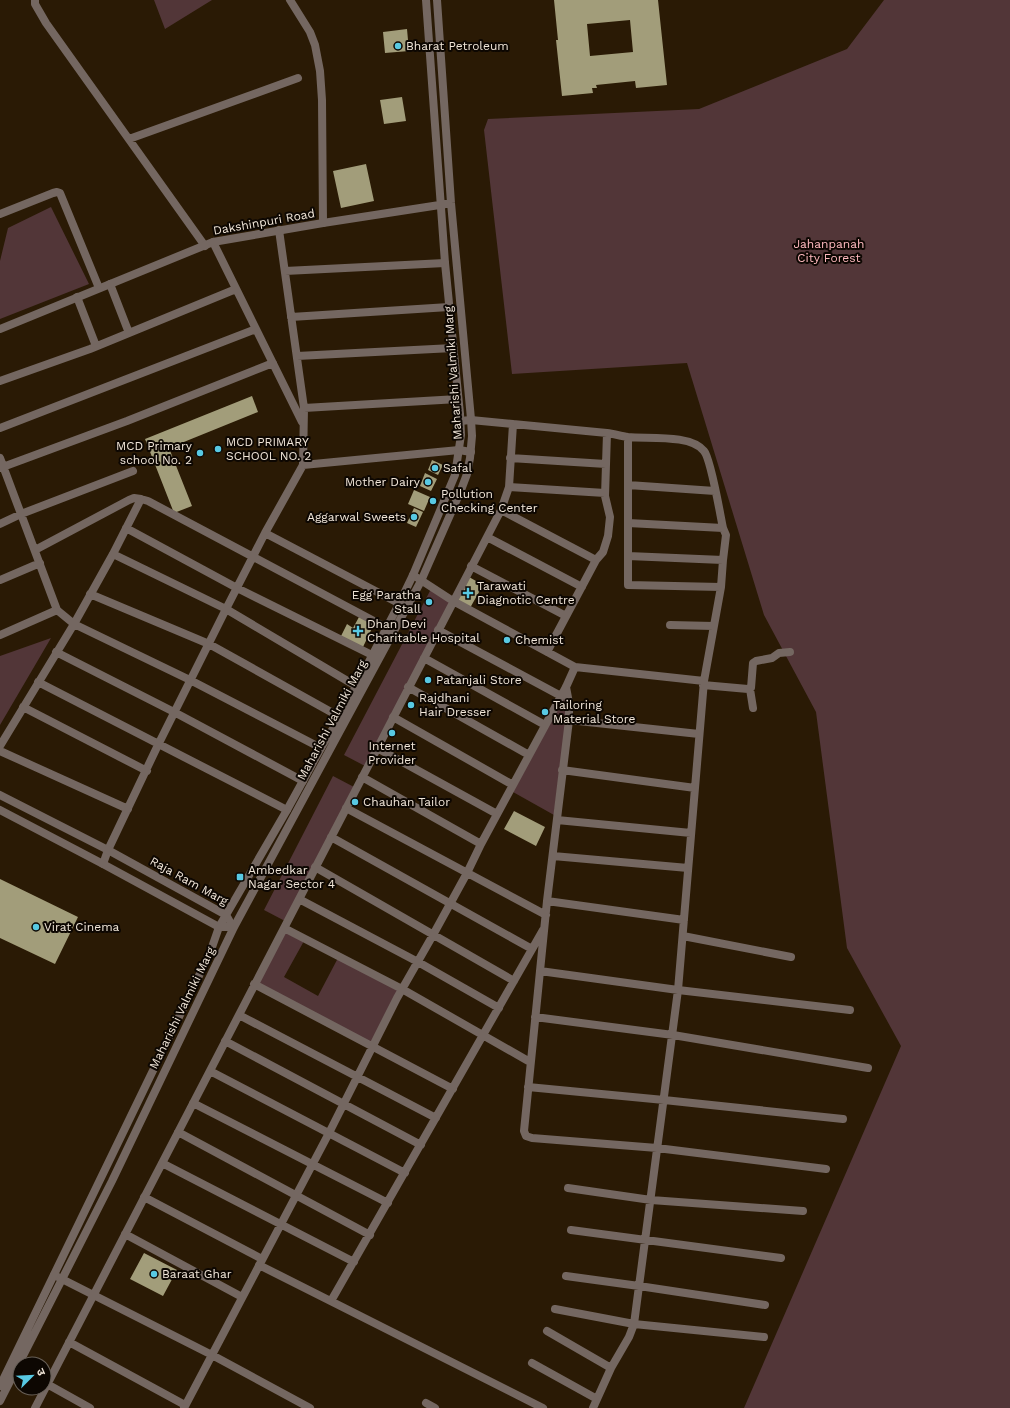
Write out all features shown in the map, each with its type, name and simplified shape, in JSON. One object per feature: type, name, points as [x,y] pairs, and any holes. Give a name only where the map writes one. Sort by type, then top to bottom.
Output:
[{"type":"street","points":[[35,0],[35,4],[46,23],[129,139],[209,244],[236,288],[303,425]]},
{"type":"street","points":[[290,0],[310,32],[315,45],[320,71],[322,100],[323,223]]},
{"type":"street","name":"Maharishi Valmiki Marg","points":[[0,1401],[112,1181],[234,927],[403,606],[413,575],[455,475],[459,450],[460,421],[440,204],[426,0]]},
{"type":"street","name":"Maharishi Valmiki Marg","points":[[0,1386],[210,953],[219,927],[340,717],[387,628],[421,581],[467,474],[471,452],[471,420],[451,203],[437,0]]},
{"type":"street","points":[[129,139],[298,78]]},
{"type":"street","points":[[0,214],[53,193],[60,193],[99,288]]},
{"type":"street","name":"Dakshinpuri Road","points":[[0,329],[209,244],[279,230],[451,203]]},
{"type":"street","points":[[103,864],[108,850],[190,680],[265,533],[303,465],[304,408],[279,230]]},
{"type":"street","points":[[285,271],[445,263]]},
{"type":"street","points":[[110,284],[129,333]]},
{"type":"street","points":[[0,381],[129,333],[236,288]]},
{"type":"street","points":[[77,297],[96,346]]},
{"type":"street","points":[[291,317],[449,307]]},
{"type":"street","points":[[0,428],[256,329]]},
{"type":"street","points":[[297,356],[453,348]]},
{"type":"street","points":[[2,467],[127,421],[273,363]]},
{"type":"street","points":[[304,408],[458,399]]},
{"type":"street","points":[[460,421],[471,420],[607,433],[628,437],[684,440],[697,445],[705,451],[723,528],[726,535],[721,587],[704,683],[683,936],[673,1035],[634,1324],[629,1337],[611,1368],[593,1408]]},
{"type":"street","points":[[52,1374],[501,510],[508,487],[513,424]]},
{"type":"street","points":[[547,652],[596,560],[603,552],[608,536],[610,517],[605,493],[607,433]]},
{"type":"street","points":[[628,437],[628,585],[721,587]]},
{"type":"street","points":[[303,465],[459,450],[471,452]]},
{"type":"street","points":[[0,458],[2,467],[57,610],[74,624],[190,680],[321,748]]},
{"type":"street","points":[[510,458],[606,464]]},
{"type":"street","points":[[0,524],[21,514],[133,471]]},
{"type":"street","points":[[628,485],[715,491]]},
{"type":"street","points":[[508,487],[605,493]]},
{"type":"street","points":[[35,550],[134,498],[141,499],[387,628]]},
{"type":"street","points":[[0,746],[74,624],[113,554],[141,499]]},
{"type":"street","points":[[501,510],[596,560]]},
{"type":"street","points":[[628,523],[723,528]]},
{"type":"street","points":[[126,528],[237,588],[372,655]]},
{"type":"street","points":[[265,533],[403,606]]},
{"type":"street","points":[[487,537],[582,587]]},
{"type":"street","points":[[113,554],[226,609],[356,686]]},
{"type":"street","points":[[628,556],[723,560]]},
{"type":"street","points":[[0,580],[40,563]]},
{"type":"street","points":[[471,566],[566,616]]},
{"type":"street","points":[[413,575],[453,601],[575,667],[748,690],[750,689]]},
{"type":"street","points":[[90,594],[209,644],[340,717]]},
{"type":"street","points":[[0,636],[57,610]]},
{"type":"street","points":[[670,625],[714,626]]},
{"type":"street","points":[[438,630],[561,696]]},
{"type":"street","points":[[56,652],[174,712],[303,781]]},
{"type":"street","points":[[753,708],[750,689],[752,688],[753,663],[772,658],[779,653],[790,652]]},
{"type":"street","points":[[424,658],[545,725]]},
{"type":"street","points":[[69,1342],[184,1407],[312,1164],[330,1133],[402,989],[467,873],[481,844],[566,687],[575,667]]},
{"type":"street","points":[[38,682],[287,810]]},
{"type":"street","points":[[408,687],[529,755]]},
{"type":"street","points":[[566,687],[569,703],[569,720],[547,901],[523,1126],[526,1136],[532,1138],[657,1148],[826,1169]]},
{"type":"street","points":[[23,707],[147,771]]},
{"type":"street","points":[[393,717],[513,785]]},
{"type":"street","points":[[569,720],[699,734]]},
{"type":"street","points":[[377,748],[497,814]]},
{"type":"street","points":[[0,751],[128,809]]},
{"type":"street","points":[[562,770],[695,788]]},
{"type":"street","points":[[362,777],[481,844]]},
{"type":"street","name":"Raja Ram Marg","points":[[0,796],[108,850],[226,915],[234,927]]},
{"type":"street","points":[[346,808],[546,916]]},
{"type":"street","points":[[0,810],[219,927],[234,927]]},
{"type":"street","points":[[557,820],[691,833]]},
{"type":"street","points":[[331,837],[532,949]]},
{"type":"street","points":[[553,856],[688,868]]},
{"type":"street","points":[[315,867],[514,981]]},
{"type":"street","points":[[299,899],[418,962],[499,1008]]},
{"type":"street","points":[[547,901],[684,920]]},
{"type":"street","points":[[331,1301],[545,927]]},
{"type":"street","points":[[284,928],[402,989],[530,1062]]},
{"type":"street","points":[[683,936],[791,957]]},
{"type":"street","points":[[540,971],[678,990],[850,1010]]},
{"type":"street","points":[[254,984],[453,1089]]},
{"type":"street","points":[[239,1014],[436,1118]]},
{"type":"street","points":[[535,1017],[673,1035],[868,1068]]},
{"type":"street","points":[[225,1041],[421,1145]]},
{"type":"street","points":[[210,1071],[405,1173]]},
{"type":"street","points":[[528,1086],[843,1119]]},
{"type":"street","points":[[193,1103],[388,1203]]},
{"type":"street","points":[[178,1132],[370,1235]]},
{"type":"street","points":[[162,1163],[354,1262]]},
{"type":"street","points":[[568,1188],[651,1200],[803,1211]]},
{"type":"street","points":[[144,1197],[331,1301],[543,1408]]},
{"type":"street","points":[[571,1230],[781,1258]]},
{"type":"street","points":[[125,1234],[242,1297]]},
{"type":"street","points":[[54,1275],[212,1355],[310,1408]]},
{"type":"street","points":[[566,1276],[765,1305]]},
{"type":"street","points":[[555,1310],[634,1324],[764,1336]]},
{"type":"street","points":[[547,1331],[611,1368]]},
{"type":"street","points":[[532,1363],[597,1399]]},
{"type":"street","points":[[52,1387],[90,1408]]},
{"type":"street","points":[[35,1408],[41,1396]]},
{"type":"street","points":[[426,1404],[435,1408]]},
{"type":"green space","points":[[154,0],[212,0],[165,29]]},
{"type":"green space","name":"Jahanpanah City Forest","points":[[884,0],[1010,0],[1010,1408],[744,1408],[901,1046],[847,948],[816,712],[764,615],[687,363],[512,374],[484,130],[488,119],[699,109],[847,49]]},
{"type":"green space","points":[[51,207],[89,284],[0,319],[0,261],[8,228]]},
{"type":"green space","points":[[431,589],[451,602],[365,766],[344,755]]},
{"type":"green space","points":[[51,638],[0,725],[0,656]]},
{"type":"green space","points":[[565,695],[566,720],[554,815],[513,792]]},
{"type":"green space","points":[[333,776],[354,787],[285,921],[264,910]]},
{"type":"green space","points":[[285,931],[304,941],[284,977],[318,996],[338,958],[399,990],[372,1043],[258,983]]},
{"type":"building","points":[[554,0],[658,0],[667,85],[636,88],[635,81],[596,85],[597,88],[592,88],[593,93],[562,96],[556,40],[558,40]],"holes":[[[630,20],[633,52],[590,56],[587,24]]]},
{"type":"building","points":[[407,29],[409,51],[385,53],[383,32]]},
{"type":"building","points":[[402,97],[406,121],[384,124],[380,100]]},
{"type":"building","points":[[366,164],[374,201],[341,208],[333,171]]},
{"type":"building","points":[[252,396],[258,412],[169,448],[192,506],[174,513],[145,439]]},
{"type":"building","name":"Safal","points":[[432,460],[443,465],[438,475],[428,470]]},
{"type":"building","name":"Mother Dairy","points":[[425,473],[437,479],[431,491],[420,486]]},
{"type":"building","points":[[414,490],[430,497],[424,511],[408,504]]},
{"type":"building","points":[[414,508],[423,512],[416,527],[407,523]]},
{"type":"building","points":[[469,577],[483,585],[470,608],[457,600]]},
{"type":"building","points":[[359,617],[374,624],[363,647],[341,636],[347,624],[353,628]]},
{"type":"building","points":[[514,811],[545,827],[536,846],[504,829]]},
{"type":"building","name":"Virat Cinema","points":[[0,879],[78,917],[55,964],[0,938]]},
{"type":"building","name":"Baraat Ghar","points":[[144,1253],[177,1270],[163,1296],[130,1279]]},
{"type":"place","name":"Bharat Petroleum","points":[[398,46]]},
{"type":"place","name":"MCD PRIMARY SCHOOL NO. 2","points":[[218,449]]},
{"type":"place","name":"MCD Primary school No. 2","points":[[200,453]]},
{"type":"place","name":"Safal","points":[[435,468]]},
{"type":"place","name":"Mother Dairy","points":[[428,482]]},
{"type":"place","name":"Pollution Checking Center","points":[[433,501]]},
{"type":"place","name":"Aggarwal Sweets","points":[[414,517]]},
{"type":"place","name":"Tarawati Diagnotic Centre","points":[[468,593]]},
{"type":"place","name":"Egg Paratha Stall","points":[[429,602]]},
{"type":"place","name":"Dhan Devi Charitable Hospital","points":[[358,631]]},
{"type":"place","name":"Chemist","points":[[507,640]]},
{"type":"place","name":"Patanjali Store","points":[[428,680]]},
{"type":"place","name":"Rajdhani Hair Dresser","points":[[411,705]]},
{"type":"place","name":"Tailoring Material Store","points":[[545,712]]},
{"type":"place","name":"Internet Provider","points":[[392,733]]},
{"type":"place","name":"Chauhan Tailor","points":[[355,802]]},
{"type":"place","name":"Ambedkar Nagar Sector 4","points":[[240,877]]},
{"type":"place","name":"Virat Cinema","points":[[36,927]]},
{"type":"place","name":"Baraat Ghar","points":[[154,1274]]}]
